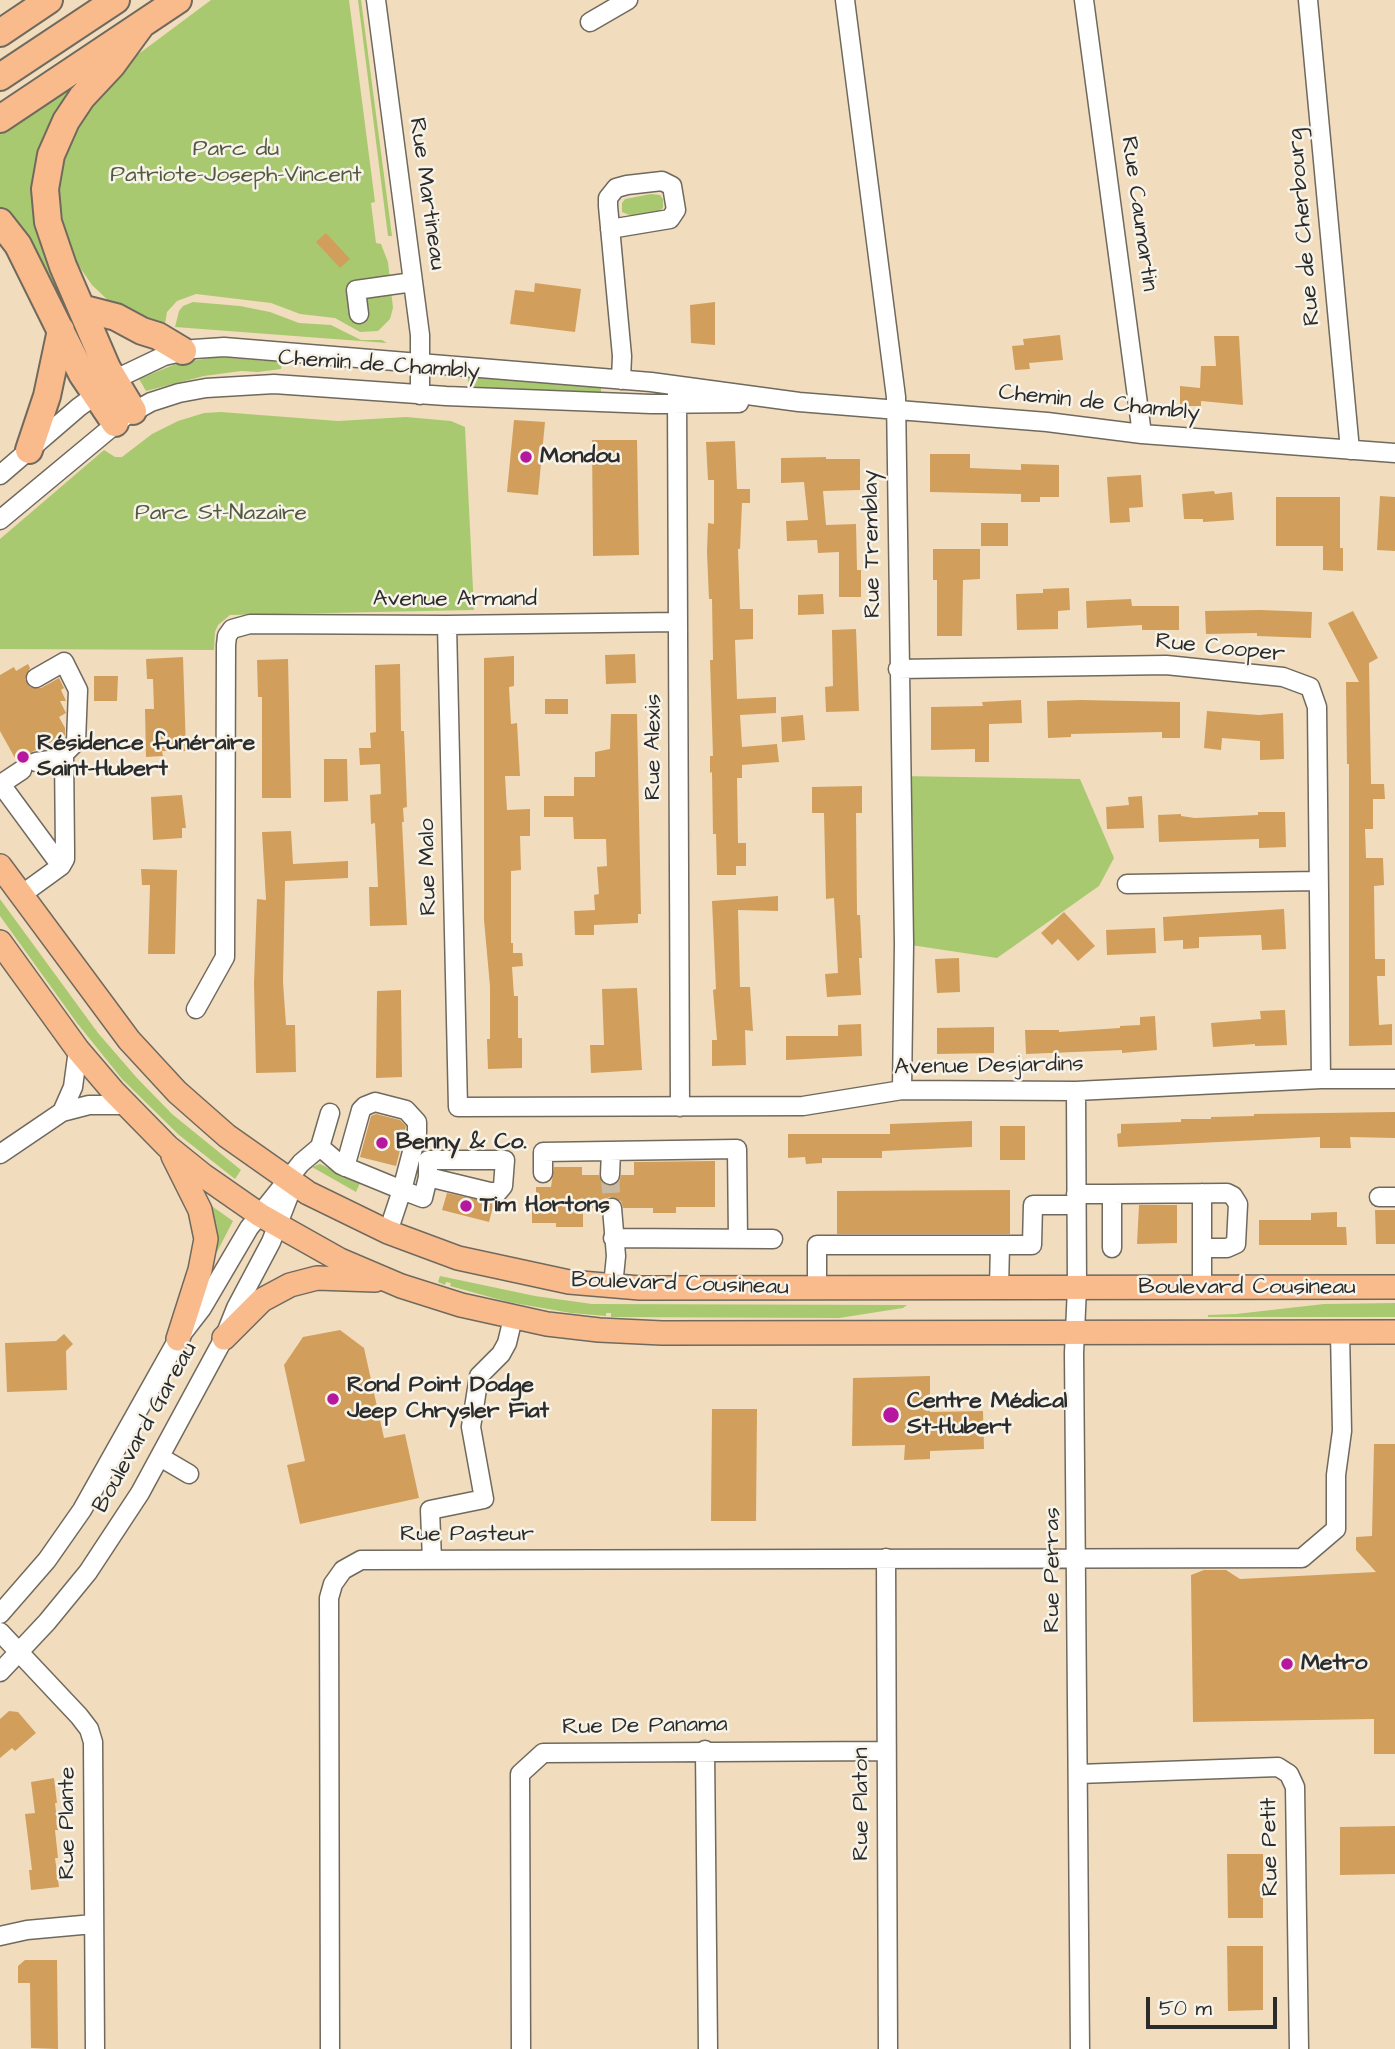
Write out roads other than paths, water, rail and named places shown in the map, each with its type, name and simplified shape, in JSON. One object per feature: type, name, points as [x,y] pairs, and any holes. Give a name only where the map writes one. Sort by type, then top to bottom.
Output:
[{"type":"highway","points":[[0,33],[49,0]]},
{"type":"highway","points":[[0,77],[116,0]]},
{"type":"highway","points":[[0,118],[178,0]]},
{"type":"highway","points":[[105,388],[81,308],[59,258],[48,222],[45,199],[48,168],[54,145],[73,109],[90,86],[112,65],[142,24]]},
{"type":"highway","points":[[0,222],[18,245],[61,330],[124,417]]},
{"type":"highway","points":[[81,308],[116,317],[142,331],[158,335],[183,351]]},
{"type":"highway","points":[[29,450],[47,396],[61,330]]},
{"type":"main road","name":"Boulevard Cousineau","points":[[0,866],[100,1003],[145,1058],[177,1092],[227,1136],[294,1175],[341,1210],[388,1232],[477,1263],[569,1282],[613,1286],[817,1289],[1395,1287]]},
{"type":"main road","name":"Boulevard Cousineau","points":[[0,942],[78,1049],[127,1105],[168,1147],[219,1188],[340,1260],[387,1280],[461,1305],[513,1318],[582,1329],[662,1333],[1395,1332]]},
{"type":"main road","points":[[168,1147],[200,1210],[205,1228],[200,1270],[178,1339]]},
{"type":"main road","points":[[224,1338],[262,1300],[290,1284],[317,1278],[387,1280]]},
{"type":"street","name":"Rue Martineau","points":[[376,0],[420,335],[420,395]]},
{"type":"street","points":[[590,22],[628,0]]},
{"type":"street","name":"Rue Tremblay","points":[[845,0],[896,410],[904,944],[902,1090]]},
{"type":"street","name":"Rue Caumartin","points":[[1084,0],[1142,433]]},
{"type":"street","name":"Rue de Cherbourg","points":[[1308,0],[1350,450]]},
{"type":"street","points":[[610,229],[622,356],[621,380]]},
{"type":"street","points":[[359,314],[356,290],[413,282]]},
{"type":"street","name":"Chemin de Chambly","points":[[0,475],[105,388],[150,361],[183,351],[233,347],[621,380],[799,402],[1395,453]]},
{"type":"street","name":"Chemin de Chambly","points":[[0,520],[124,417],[179,393],[238,384],[274,384],[420,395],[677,404],[799,402]]},
{"type":"street","name":"Rue Alexis","points":[[678,386],[680,1107]]},
{"type":"street","name":"Avenue Armand","points":[[196,1009],[225,957],[226,645],[227,636],[232,629],[250,624],[678,622]]},
{"type":"street","name":"Rue Malo","points":[[447,625],[458,1107]]},
{"type":"street","points":[[21,895],[61,866],[65,859],[64,754],[76,742],[78,686],[64,662],[36,678]]},
{"type":"street","name":"Rue Cooper","points":[[898,669],[1166,666],[1283,677],[1310,687],[1317,707],[1321,1079]]},
{"type":"street","points":[[61,866],[0,783],[29,766],[64,758]]},
{"type":"street","points":[[1127,884],[1318,881]]},
{"type":"street","points":[[62,1112],[73,1087],[78,1049]]},
{"type":"street","name":"Avenue Desjardins","points":[[458,1107],[803,1106],[902,1090],[1076,1091],[1321,1079],[1395,1079]]},
{"type":"street","name":"Rue Perras","points":[[1076,1091],[1077,1288],[1074,1332],[1080,2049]]},
{"type":"street","points":[[345,1167],[361,1110],[365,1106],[375,1102],[406,1110],[415,1118],[418,1127],[388,1232]]},
{"type":"street","points":[[0,1154],[62,1112],[89,1105],[127,1105]]},
{"type":"street","points":[[330,1113],[320,1147],[333,1160],[423,1198],[428,1177],[428,1160],[505,1160],[503,1186],[498,1192],[428,1177]]},
{"type":"street","name":"Boulevard Gareau","points":[[0,1672],[60,1607],[95,1563],[135,1501],[224,1338],[236,1308],[271,1242],[269,1220],[294,1175],[320,1147]]},
{"type":"street","points":[[543,1173],[543,1152],[737,1149],[738,1239]]},
{"type":"street","points":[[610,1175],[611,1151]]},
{"type":"street","points":[[1202,1193],[1202,1289]]},
{"type":"street","points":[[1112,1194],[1112,1248]]},
{"type":"street","points":[[817,1289],[817,1245],[1032,1245],[1033,1205],[1112,1194],[1230,1194],[1236,1198],[1238,1205],[1236,1244],[1227,1248],[1202,1248]]},
{"type":"street","points":[[612,1208],[613,1238],[617,1256],[613,1286]]},
{"type":"street","name":"Boulevard Gareau","points":[[0,1614],[41,1567],[82,1510],[178,1339],[202,1308],[249,1228],[269,1220]]},
{"type":"street","points":[[613,1238],[773,1239]]},
{"type":"street","points":[[999,1288],[1000,1245]]},
{"type":"street","points":[[432,1560],[430,1510],[484,1499],[471,1427],[479,1376],[508,1343],[513,1318]]},
{"type":"street","name":"Rue Pasteur","points":[[330,2049],[329,1598],[333,1584],[343,1570],[362,1560],[1302,1558],[1336,1529],[1336,1475],[1342,1431],[1340,1332]]},
{"type":"street","points":[[160,1457],[189,1474]]},
{"type":"street","name":"Rue Platon","points":[[886,1558],[888,2049]]},
{"type":"street","name":"Rue Plante","points":[[0,1632],[79,1716],[89,1729],[93,1742],[94,2049]]},
{"type":"street","points":[[705,1750],[708,2049]]},
{"type":"street","name":"Rue De Panama","points":[[521,2049],[520,1774],[542,1753],[886,1751]]},
{"type":"street","name":"Rue Petit","points":[[1077,1774],[1278,1767],[1289,1774],[1295,1787],[1299,2049]]},
{"type":"street","points":[[0,1936],[27,1930],[93,1924]]},
{"type":"tunnel","points":[[610,1175],[612,1208]]},
{"type":"place","name":"Mondou","points":[[526,457]]},
{"type":"place","name":"Résidence funéraire Saint-Hubert","points":[[23,757]]},
{"type":"place","name":"Benny & Co.","points":[[382,1143]]},
{"type":"place","name":"Tim Hortons","points":[[466,1206]]},
{"type":"place","name":"Rond Point Dodge Jeep Chrysler Fiat","points":[[333,1399]]},
{"type":"place","name":"Centre Médical St-Hubert","points":[[891,1415]]},
{"type":"place","name":"Metro","points":[[1287,1664]]},
{"type":"park label","name":"Parc du Patriote-Joseph-Vincent","points":[[236,163]]},
{"type":"park label","name":"Parc St-Nazaire","points":[[221,514]]}]
